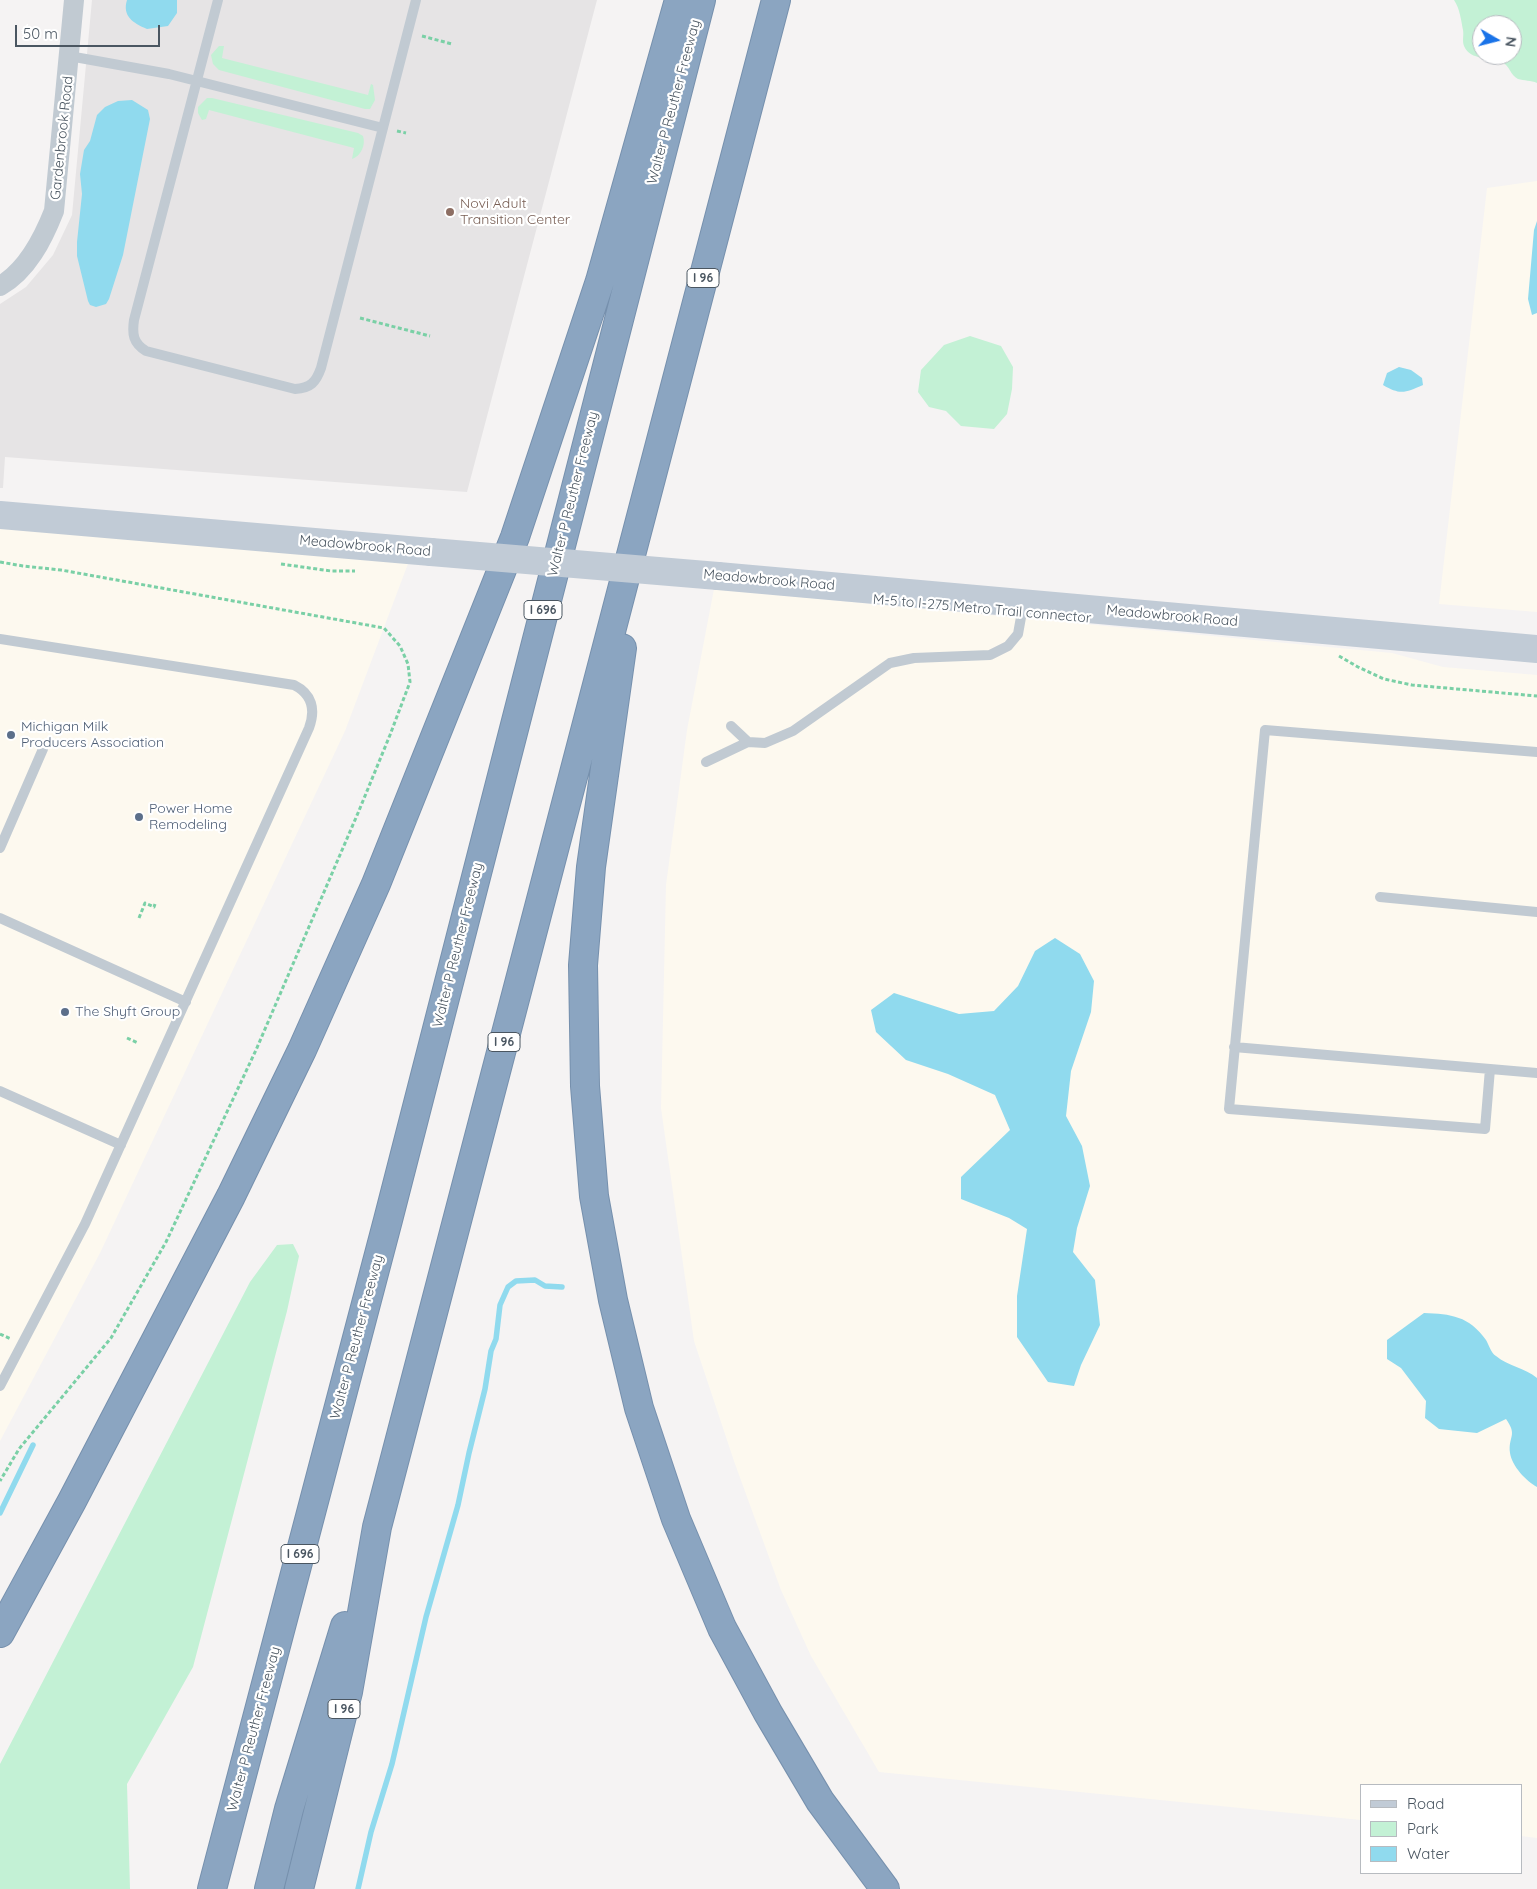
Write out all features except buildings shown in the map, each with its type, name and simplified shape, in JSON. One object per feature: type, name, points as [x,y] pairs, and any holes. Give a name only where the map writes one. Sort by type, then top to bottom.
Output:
[{"type":"highway","points":[[0,1633],[72,1501],[231,1196],[302,1050],[379,875],[515,537],[600,281],[679,0]]},
{"type":"highway","name":"Walter P Reuther Freeway","points":[[212,1889],[388,1220],[701,0]]},
{"type":"highway","name":"I 96","points":[[299,1889],[348,1692],[377,1527],[776,0]]},
{"type":"highway","points":[[631,557],[624,638],[591,867],[583,965],[585,1086],[594,1196],[613,1300],[639,1408],[648,1436],[676,1519],[722,1628],[768,1713],[820,1801],[885,1889]]},
{"type":"highway","points":[[268,1889],[292,1800],[377,1527]]},
{"type":"street","name":"Gardenbrook Road","points":[[0,286],[19,270],[34,253],[46,232],[54,211],[74,0]]},
{"type":"street","name":"Meadowbrook Road","points":[[0,515],[1024,602],[1537,649]]},
{"type":"lane","points":[[218,0],[134,320],[134,338],[139,346],[146,351],[295,389],[304,389],[312,385],[318,378],[416,0]]},
{"type":"lane","points":[[70,56],[197,80],[383,128]]},
{"type":"lane","points":[[706,762],[748,742],[765,743],[793,731],[890,663],[914,658],[990,655],[1008,646],[1018,634],[1024,602]]},
{"type":"lane","points":[[0,639],[294,685],[310,698],[313,712],[310,728],[85,1224],[0,1386]]},
{"type":"lane","points":[[731,726],[748,742]]},
{"type":"lane","points":[[1490,1069],[1484,1129],[1229,1109],[1265,730],[1537,752]]},
{"type":"lane","points":[[0,848],[43,749]]},
{"type":"lane","points":[[1380,897],[1537,912]]},
{"type":"lane","points":[[0,918],[186,1002]]},
{"type":"lane","points":[[1234,1048],[1537,1073]]},
{"type":"lane","points":[[0,1091],[121,1146]]},
{"type":"path","points":[[421,36],[452,44]]},
{"type":"path","points":[[396,130],[406,133]]},
{"type":"path","points":[[360,318],[430,336]]},
{"type":"path","points":[[1335,655],[1384,679],[1412,685],[1537,696]]},
{"type":"path","points":[[139,918],[146,903],[154,907],[155,904]]},
{"type":"path","points":[[127,1038],[138,1043]]},
{"type":"path","points":[[0,1334],[11,1339]]},
{"type":"shaded area","points":[[92,0],[597,0],[467,492],[5,457],[3,488],[0,488],[0,304],[26,287],[53,255],[72,215]]},
{"type":"shaded area","points":[[1537,181],[1537,612],[1439,604],[1487,188]]},
{"type":"shaded area","points":[[0,527],[409,561],[345,731],[100,1253],[0,1441]]},
{"type":"shaded area","points":[[714,589],[1392,653],[1443,667],[1537,675],[1537,1838],[1522,1836],[1522,1784],[1360,1784],[1360,1820],[879,1772],[811,1656],[781,1590],[735,1464],[694,1341],[661,1108],[666,885],[687,730]]},
{"type":"green space","points":[[1454,0],[1537,0],[1537,83],[1518,79],[1506,65],[1522,65],[1522,15],[1472,15],[1472,54],[1467,51],[1463,44],[1460,15]]},
{"type":"green space","points":[[219,46],[224,46],[222,58],[368,95],[371,84],[373,85],[375,100],[370,109],[365,109],[219,70],[213,64],[211,55]]},
{"type":"green space","points":[[207,98],[358,133],[363,136],[363,146],[360,153],[352,159],[354,148],[209,110],[206,119],[202,120],[198,113],[198,107]]},
{"type":"green space","points":[[970,336],[1001,346],[1013,367],[1012,389],[1007,414],[994,429],[961,426],[946,411],[929,407],[918,392],[921,370],[944,345]]},
{"type":"green space","points":[[293,1244],[299,1256],[287,1311],[193,1667],[127,1784],[130,1889],[0,1889],[0,1764],[250,1282],[277,1245]]},
{"type":"water","points":[[127,0],[177,0],[177,13],[168,26],[147,29],[137,24],[127,15]]},
{"type":"water","points":[[132,100],[148,110],[150,119],[123,255],[109,299],[106,304],[96,307],[90,305],[88,301],[77,256],[82,194],[80,174],[84,150],[90,141],[97,115],[105,107],[118,101]]},
{"type":"water","points":[[1537,221],[1537,313],[1532,315],[1528,299],[1534,230]]},
{"type":"water","points":[[1399,367],[1411,370],[1422,378],[1423,385],[1412,390],[1398,392],[1383,385],[1387,373]]},
{"type":"water","points":[[1055,938],[1080,954],[1094,981],[1091,1012],[1071,1071],[1066,1116],[1082,1146],[1090,1186],[1077,1228],[1073,1252],[1095,1280],[1100,1325],[1081,1365],[1074,1386],[1048,1382],[1017,1337],[1017,1296],[1027,1229],[1009,1218],[961,1199],[961,1177],[1010,1130],[995,1095],[948,1074],[906,1060],[876,1032],[871,1010],[894,993],[959,1014],[994,1011],[1018,986],[1035,951]]},
{"type":"water","points":[[1424,1313],[1443,1314],[1466,1321],[1480,1332],[1494,1355],[1537,1378],[1537,1487],[1524,1477],[1511,1458],[1512,1433],[1506,1419],[1477,1433],[1439,1429],[1425,1418],[1426,1401],[1401,1368],[1387,1359],[1387,1340]]},
{"type":"waterway","points":[[358,1889],[371,1832],[392,1764],[426,1617],[458,1505],[485,1389],[491,1351],[496,1339],[500,1305],[508,1287],[516,1281],[535,1280],[545,1286],[562,1287]]},
{"type":"waterway","points":[[0,1513],[33,1445]]},
{"type":"place","name":"Novi Adult Transition Center","points":[[450,212]]},
{"type":"place","name":"Michigan Milk Producers Association","points":[[11,735]]},
{"type":"place","name":"Power Home Remodeling","points":[[139,817]]},
{"type":"place","name":"The Shyft Group","points":[[65,1012]]}]
